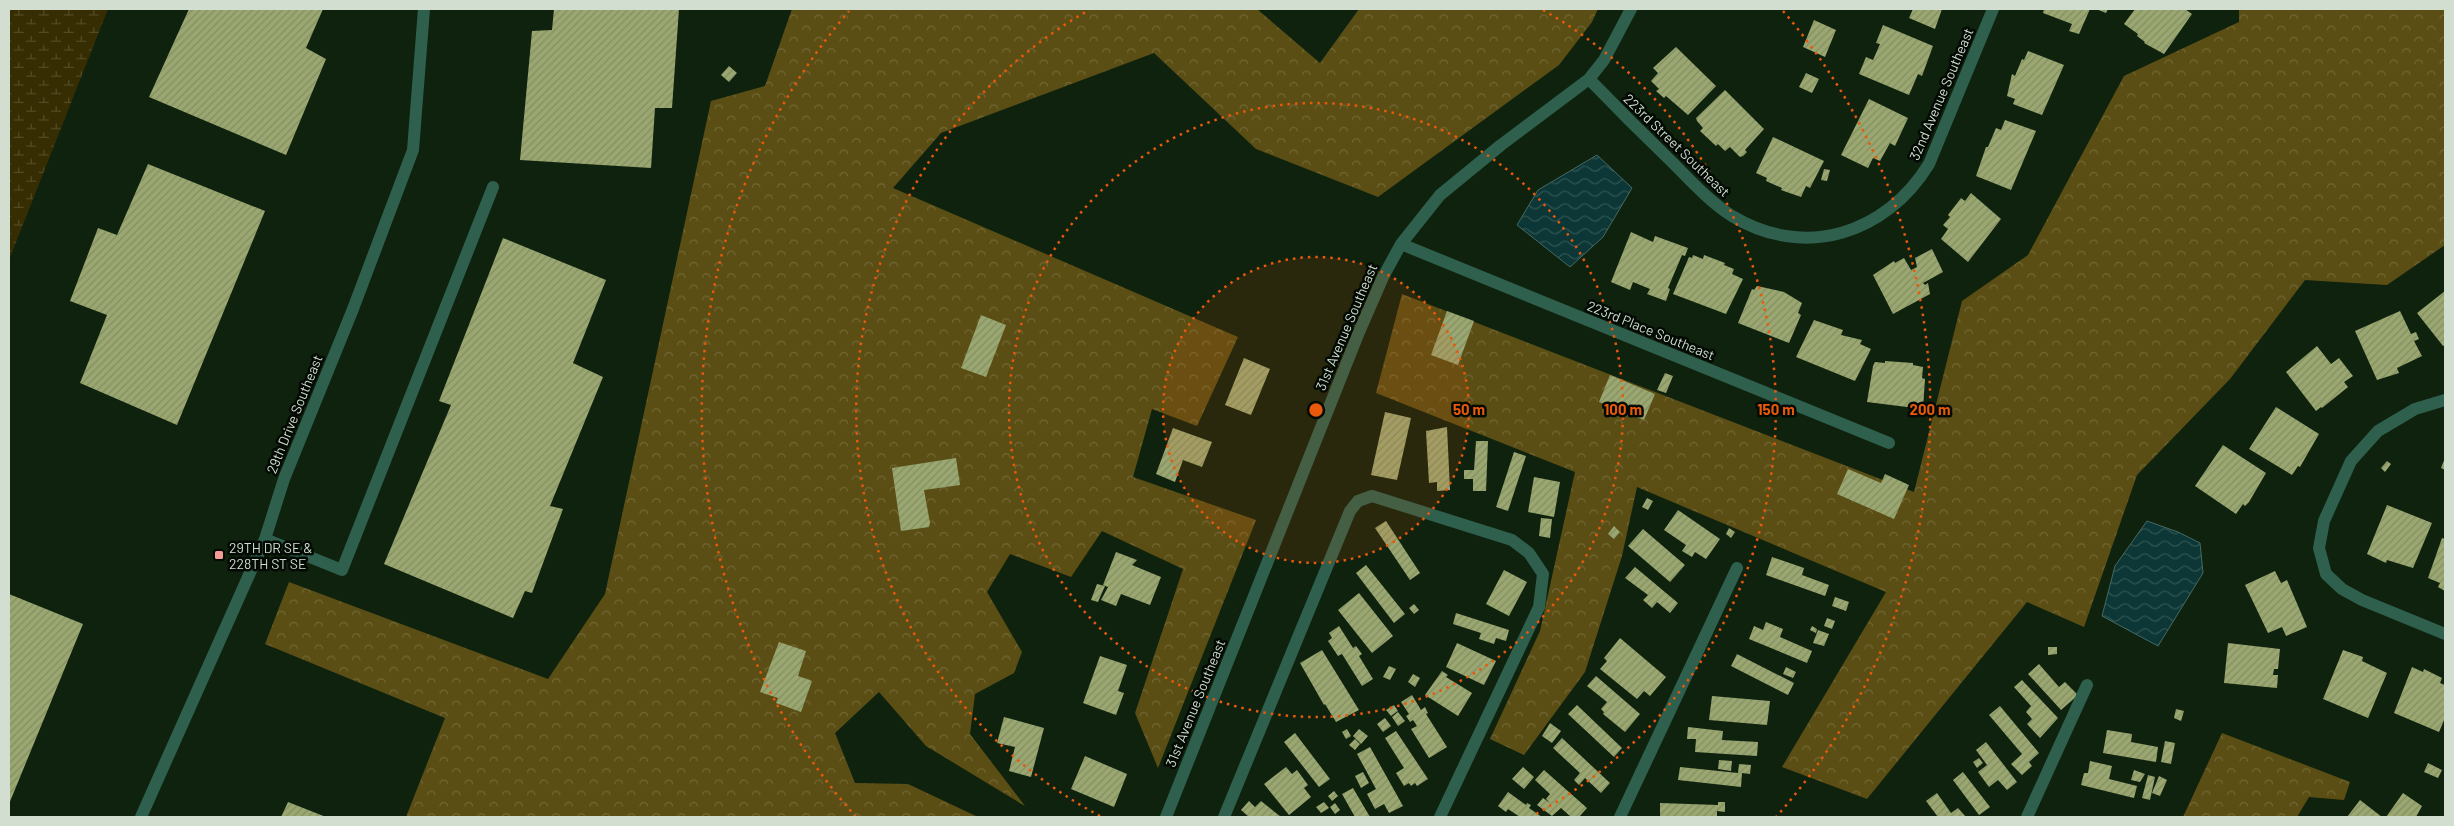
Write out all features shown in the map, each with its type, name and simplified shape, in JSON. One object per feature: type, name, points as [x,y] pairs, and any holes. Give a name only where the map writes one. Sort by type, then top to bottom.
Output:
[{"type":"street","name":"29th Drive Southeast","points":[[141,817],[264,539],[284,479],[353,309],[413,150],[424,9]]},
{"type":"street","name":"31st Avenue Southeast","points":[[1166,817],[1367,311],[1401,244],[1440,195],[1500,145],[1589,79],[1613,45],[1631,9]]},
{"type":"street","name":"32nd Avenue Southeast","points":[[1838,236],[1858,229],[1889,211],[1917,184],[1929,164],[1993,9]]},
{"type":"street","name":"223rd Street Southeast","points":[[1589,79],[1699,188],[1731,215],[1755,227],[1786,235],[1838,236]]},
{"type":"street","points":[[264,539],[342,570],[493,187]]},
{"type":"street","name":"223rd Place Southeast","points":[[1401,244],[1889,443]]},
{"type":"street","points":[[2445,400],[2415,409],[2378,431],[2351,460],[2324,521],[2319,548],[2326,574],[2342,589],[2362,600],[2445,634]]},
{"type":"street","points":[[1224,817],[1350,512],[1358,501],[1372,496],[1512,540],[1529,553],[1543,574],[1539,607],[1440,817]]},
{"type":"street","points":[[1620,817],[1738,568]]},
{"type":"street","points":[[2027,817],[2087,685]]},
{"type":"green space","points":[[9,9],[108,9],[9,260]]},
{"type":"green space","points":[[792,9],[1257,9],[1320,63],[1359,9],[1598,9],[1592,22],[1559,65],[1378,197],[1256,149],[1154,53],[941,133],[893,188],[1238,337],[1197,426],[1152,409],[1133,477],[1256,520],[1158,768],[1135,713],[1183,569],[1102,531],[1071,577],[1010,554],[987,592],[1022,652],[1014,673],[975,694],[970,734],[1025,806],[926,746],[879,692],[835,733],[855,783],[908,784],[978,817],[406,817],[445,718],[265,644],[289,582],[548,679],[605,594],[711,101],[765,86]]},
{"type":"green space","points":[[2239,9],[2445,9],[2445,245],[2387,285],[2305,280],[2230,379],[2137,475],[2084,627],[2027,602],[1867,799],[1782,767],[1886,592],[1637,487],[1622,556],[1585,672],[1524,755],[1490,739],[1540,631],[1575,472],[1376,393],[1402,294],[1914,492],[1962,301],[2028,255],[2124,76],[2239,22]]},
{"type":"green space","points":[[2222,733],[2350,782],[2344,800],[2309,797],[2297,817],[2183,817]]},
{"type":"water","points":[[1597,155],[1632,188],[1603,237],[1570,267],[1517,225],[1538,190]]},
{"type":"water","points":[[2147,521],[2178,532],[2200,543],[2203,573],[2158,646],[2102,616],[2115,566]]},
{"type":"building","points":[[189,9],[323,9],[306,48],[326,59],[286,155],[149,97]]},
{"type":"building","points":[[554,9],[679,9],[672,108],[655,108],[651,168],[520,160],[532,31],[552,30]]},
{"type":"building","points":[[1913,9],[1942,9],[1935,29],[1909,18]]},
{"type":"building","points":[[2044,9],[2090,9],[2079,34],[2069,31],[2072,24],[2043,13]]},
{"type":"building","points":[[2096,9],[2108,9],[2106,13]]},
{"type":"building","points":[[2135,9],[2185,9],[2192,14],[2164,54],[2144,43],[2137,36],[2138,34],[2124,24]]},
{"type":"building","points":[[1814,20],[1836,30],[1825,57],[1803,47]]},
{"type":"building","points":[[1883,25],[1933,46],[1922,76],[1918,74],[1909,95],[1859,74],[1866,57],[1873,60],[1880,44],[1876,43]]},
{"type":"building","points":[[1676,47],[1716,86],[1688,115],[1666,96],[1664,98],[1656,91],[1659,89],[1651,81],[1658,73],[1653,68]]},
{"type":"building","points":[[2028,51],[2064,65],[2042,115],[2013,104],[2015,99],[2007,96],[2012,74],[2015,76],[2022,59],[2024,60]]},
{"type":"building","points":[[729,66],[737,73],[729,82],[721,75]]},
{"type":"building","points":[[1806,73],[1819,79],[1812,93],[1799,87]]},
{"type":"building","points":[[1725,90],[1764,129],[1745,150],[1747,152],[1740,157],[1730,147],[1725,151],[1718,144],[1716,146],[1700,131],[1703,128],[1696,118]]},
{"type":"building","points":[[1869,99],[1908,118],[1895,146],[1890,143],[1880,161],[1873,158],[1868,168],[1841,155]]},
{"type":"building","points":[[2005,120],[2036,131],[2011,190],[1976,176],[1986,147],[1988,147],[1996,128],[2001,130]]},
{"type":"building","points":[[1773,137],[1824,161],[1810,188],[1806,186],[1801,197],[1781,190],[1782,188],[1766,181],[1767,178],[1756,173]]},
{"type":"building","points":[[148,164],[265,211],[177,425],[80,383],[107,315],[70,301],[98,228],[117,235]]},
{"type":"building","points":[[1824,169],[1830,170],[1827,181],[1821,180]]},
{"type":"building","points":[[1971,193],[2001,219],[1968,262],[1941,239],[1948,229],[1943,225],[1950,217],[1948,215],[1961,198],[1965,201]]},
{"type":"building","points":[[1631,232],[1653,242],[1655,236],[1688,248],[1685,256],[1682,255],[1668,288],[1670,289],[1666,301],[1647,294],[1650,289],[1633,282],[1630,290],[1611,282]]},
{"type":"building","points":[[503,238],[606,280],[573,363],[603,377],[550,506],[563,509],[532,593],[525,591],[513,618],[384,564],[451,405],[439,401]]},
{"type":"building","points":[[1932,249],[1943,272],[1923,283],[1925,285],[1928,283],[1930,294],[1893,314],[1873,275],[1894,261],[1895,263],[1904,258],[1911,270],[1917,267],[1915,258]]},
{"type":"building","points":[[1693,255],[1703,259],[1704,255],[1725,263],[1724,265],[1734,269],[1732,274],[1743,279],[1726,314],[1673,294],[1689,257],[1692,258]]},
{"type":"building","points":[[1757,286],[1784,292],[1802,303],[1798,313],[1801,315],[1789,343],[1738,323],[1752,289],[1754,290]]},
{"type":"building","points":[[2445,291],[2445,345],[2443,346],[2417,313]]},
{"type":"building","points":[[1447,311],[1474,321],[1458,365],[1431,355]]},
{"type":"building","points":[[2400,311],[2411,334],[2416,332],[2419,339],[2414,341],[2422,356],[2397,368],[2399,373],[2377,380],[2355,331]]},
{"type":"building","points":[[981,315],[1006,325],[986,377],[961,368]]},
{"type":"building","points":[[1814,320],[1843,330],[1841,335],[1862,340],[1860,344],[1871,349],[1855,381],[1796,357]]},
{"type":"building","points":[[2317,346],[2331,364],[2339,358],[2353,376],[2344,382],[2348,387],[2316,411],[2286,372]]},
{"type":"building","points":[[1244,358],[1270,369],[1251,415],[1225,405]]},
{"type":"building","points":[[1885,361],[1913,363],[1913,365],[1923,367],[1922,378],[1925,379],[1923,409],[1867,402],[1873,366],[1875,362],[1885,363]]},
{"type":"building","points":[[1665,373],[1673,376],[1666,393],[1657,390]]},
{"type":"building","points":[[1610,375],[1655,394],[1644,420],[1599,402]]},
{"type":"building","points":[[2276,407],[2319,434],[2300,467],[2298,466],[2292,475],[2249,449]]},
{"type":"building","points":[[1385,412],[1411,418],[1397,480],[1371,475]]},
{"type":"building","points":[[1447,427],[1450,490],[1437,491],[1437,482],[1429,483],[1426,431]]},
{"type":"building","points":[[1173,428],[1212,442],[1202,467],[1183,460],[1175,482],[1156,474]]},
{"type":"building","points":[[1476,441],[1488,441],[1486,491],[1473,491],[1473,479],[1464,479],[1464,470],[1474,470]]},
{"type":"building","points":[[2223,445],[2266,473],[2249,502],[2245,506],[2243,504],[2236,514],[2195,486]]},
{"type":"building","points":[[1514,452],[1526,456],[1508,511],[1496,507]]},
{"type":"building","points":[[956,458],[960,485],[924,490],[930,523],[929,527],[901,531],[892,468]]},
{"type":"building","points":[[2445,458],[2445,470],[2441,468]]},
{"type":"building","points":[[2387,461],[2391,464],[2385,472],[2381,468]]},
{"type":"building","points":[[1848,469],[1881,483],[1885,474],[1909,485],[1894,519],[1837,494]]},
{"type":"building","points":[[1534,477],[1560,482],[1554,517],[1528,512]]},
{"type":"building","points":[[1647,498],[1653,501],[1648,510],[1642,507]]},
{"type":"building","points":[[2387,505],[2432,523],[2413,568],[2387,560],[2386,563],[2367,554]]},
{"type":"building","points":[[1678,510],[1720,539],[1706,559],[1695,552],[1692,557],[1682,551],[1686,545],[1664,530]]},
{"type":"building","points":[[1541,518],[1552,519],[1550,538],[1539,536]]},
{"type":"building","points":[[1386,521],[1420,573],[1410,580],[1375,528]]},
{"type":"building","points":[[1614,526],[1620,532],[1614,539],[1608,534]]},
{"type":"building","points":[[1729,528],[1735,532],[1731,538],[1726,534]]},
{"type":"building","points":[[1643,529],[1685,565],[1670,582],[1628,546]]},
{"type":"building","points":[[2442,538],[2445,539],[2445,591],[2438,587],[2440,583],[2428,578]]},
{"type":"building","points":[[1116,552],[1137,560],[1132,565],[1161,577],[1150,605],[1121,594],[1116,606],[1101,600],[1108,587],[1103,585]]},
{"type":"building","points":[[1772,557],[1804,568],[1802,575],[1829,585],[1825,596],[1766,575]]},
{"type":"building","points":[[1366,565],[1405,614],[1394,623],[1356,573]]},
{"type":"building","points":[[1635,567],[1678,603],[1670,613],[1657,602],[1652,608],[1643,600],[1648,595],[1625,578]]},
{"type":"building","points":[[1504,570],[1527,582],[1509,616],[1486,604]]},
{"type":"building","points":[[2275,571],[2281,583],[2287,580],[2307,627],[2286,636],[2282,627],[2268,633],[2245,585]]},
{"type":"building","points":[[1097,584],[1105,586],[1098,602],[1091,600]]},
{"type":"building","points":[[1359,593],[1393,636],[1372,653],[1338,610]]},
{"type":"building","points":[[9,594],[83,624],[9,804]]},
{"type":"building","points":[[1835,597],[1849,602],[1846,611],[1832,606]]},
{"type":"building","points":[[1414,604],[1419,610],[1414,614],[1409,608]]},
{"type":"building","points":[[1456,613],[1509,630],[1506,641],[1496,638],[1494,644],[1479,639],[1481,633],[1453,624]]},
{"type":"building","points":[[1827,618],[1835,621],[1832,629],[1824,626]]},
{"type":"building","points":[[1766,622],[1783,629],[1780,637],[1812,651],[1807,663],[1749,639],[1754,626],[1763,630]]},
{"type":"building","points":[[1339,626],[1353,648],[1356,646],[1362,654],[1359,656],[1373,679],[1362,686],[1342,654],[1338,656],[1328,641],[1332,638],[1329,633]]},
{"type":"building","points":[[1812,626],[1817,629],[1816,633],[1810,630]]},
{"type":"building","points":[[1818,630],[1829,634],[1824,646],[1813,643]]},
{"type":"building","points":[[1620,638],[1666,677],[1650,696],[1644,691],[1637,699],[1600,669],[1607,661],[1604,658]]},
{"type":"building","points":[[779,642],[806,651],[798,676],[812,681],[801,712],[776,703],[778,698],[760,692]]},
{"type":"building","points":[[1457,643],[1496,661],[1484,685],[1446,667]]},
{"type":"building","points":[[2228,643],[2280,649],[2278,669],[2274,669],[2273,675],[2278,675],[2277,688],[2224,683]]},
{"type":"building","points":[[2048,647],[2057,647],[2057,654],[2048,655]]},
{"type":"building","points":[[1322,650],[1359,710],[1336,722],[1300,663]]},
{"type":"building","points":[[2343,650],[2363,657],[2362,661],[2387,673],[2368,718],[2323,699]]},
{"type":"building","points":[[1737,654],[1794,683],[1788,695],[1731,666]]},
{"type":"building","points":[[1100,656],[1127,665],[1118,691],[1124,693],[1116,715],[1083,703]]},
{"type":"building","points":[[2039,664],[2059,687],[2065,682],[2078,695],[2061,710],[2028,674]]},
{"type":"building","points":[[1389,666],[1396,669],[1390,680],[1383,677]]},
{"type":"building","points":[[1786,667],[1796,672],[1793,678],[1783,674]]},
{"type":"building","points":[[2412,667],[2423,672],[2424,669],[2442,678],[2440,683],[2445,685],[2445,718],[2439,732],[2394,713]]},
{"type":"building","points":[[1442,671],[1448,675],[1446,677],[1472,693],[1458,716],[1425,695]]},
{"type":"building","points":[[1413,674],[1420,678],[1415,687],[1408,682]]},
{"type":"building","points":[[1596,676],[1640,714],[1625,732],[1603,714],[1604,712],[1601,709],[1607,702],[1587,686]]},
{"type":"building","points":[[2022,680],[2058,718],[2040,738],[2027,724],[2032,719],[2026,712],[2031,706],[2014,687]]},
{"type":"building","points":[[1412,695],[1421,710],[1425,707],[1428,713],[1426,714],[1447,747],[1429,758],[1411,729],[1417,726],[1413,720],[1410,722],[1406,716],[1409,714],[1401,702]]},
{"type":"building","points":[[1712,696],[1770,701],[1767,725],[1709,720]]},
{"type":"building","points":[[1394,705],[1398,711],[1391,716],[1386,710]]},
{"type":"building","points":[[1577,705],[1622,748],[1614,757],[1568,714]]},
{"type":"building","points":[[2000,706],[2039,753],[2029,762],[2032,766],[2022,775],[2011,764],[2022,754],[1989,715]]},
{"type":"building","points":[[2176,709],[2184,711],[2181,721],[2174,718]]},
{"type":"building","points":[[1398,712],[1405,721],[1398,726],[1392,717]]},
{"type":"building","points":[[1004,717],[1044,728],[1031,777],[1009,771],[1015,747],[997,743]]},
{"type":"building","points":[[1385,718],[1391,726],[1383,732],[1377,724]]},
{"type":"building","points":[[1550,723],[1561,731],[1552,743],[1542,736]]},
{"type":"building","points":[[1688,727],[1723,731],[1722,740],[1758,742],[1757,756],[1695,752],[1696,739],[1687,739]]},
{"type":"building","points":[[1347,729],[1351,736],[1346,739],[1342,732]]},
{"type":"building","points":[[1359,729],[1368,736],[1361,744],[1353,736]]},
{"type":"building","points":[[2107,730],[2132,734],[2131,742],[2158,747],[2156,762],[2103,753]]},
{"type":"building","points":[[1396,731],[1428,779],[1417,786],[1415,783],[1411,786],[1409,783],[1404,786],[1396,773],[1404,768],[1385,738]]},
{"type":"building","points":[[1295,733],[1330,779],[1319,787],[1284,742]]},
{"type":"building","points":[[1562,738],[1610,783],[1601,793],[1585,778],[1579,785],[1574,780],[1580,773],[1553,748]]},
{"type":"building","points":[[1355,739],[1360,744],[1355,750],[1349,745]]},
{"type":"building","points":[[2165,741],[2175,743],[2171,764],[2161,762]]},
{"type":"building","points":[[1986,742],[2017,782],[2007,790],[1998,780],[1989,787],[1978,772],[1987,765],[1976,750]]},
{"type":"building","points":[[1370,747],[1403,806],[1389,813],[1384,804],[1375,809],[1367,794],[1376,789],[1357,754]]},
{"type":"building","points":[[1085,756],[1127,774],[1114,807],[1071,789]]},
{"type":"building","points":[[1979,758],[1983,763],[1977,768],[1973,762]]},
{"type":"building","points":[[1719,760],[1732,761],[1731,771],[1718,769]]},
{"type":"building","points":[[2090,761],[2112,766],[2109,779],[2137,786],[2134,798],[2081,785],[2084,773],[2088,773]]},
{"type":"building","points":[[2428,763],[2442,770],[2438,778],[2424,772]]},
{"type":"building","points":[[1739,764],[1751,765],[1750,774],[1742,773],[1741,787],[1678,780],[1680,767],[1738,773]]},
{"type":"building","points":[[1286,767],[1292,774],[1297,770],[1308,785],[1304,788],[1311,797],[1289,815],[1264,784]]},
{"type":"building","points":[[1523,767],[1534,777],[1524,789],[1512,779]]},
{"type":"building","points":[[1544,770],[1587,808],[1579,817],[1571,817],[1561,808],[1552,816],[1537,805],[1543,798],[1550,803],[1546,799],[1550,794],[1535,780]]},
{"type":"building","points":[[2134,770],[2145,774],[2140,782],[2131,780]]},
{"type":"building","points":[[1363,772],[1369,783],[1361,788],[1355,776]]},
{"type":"building","points":[[1963,772],[1990,807],[1979,815],[1953,780]]},
{"type":"building","points":[[2148,775],[2155,777],[2150,800],[2142,798]]},
{"type":"building","points":[[2159,776],[2167,780],[2160,796],[2152,793]]},
{"type":"building","points":[[1353,788],[1370,817],[1355,817],[1342,794]]},
{"type":"building","points":[[1334,791],[1338,796],[1332,801],[1328,796]]},
{"type":"building","points":[[1508,792],[1526,805],[1527,803],[1531,805],[1529,808],[1542,817],[1520,817],[1508,809],[1506,812],[1498,806]]},
{"type":"building","points":[[1937,793],[1951,813],[1958,808],[1966,817],[1938,817],[1926,801]]},
{"type":"building","points":[[2403,793],[2422,806],[2416,817],[2386,817]]},
{"type":"building","points":[[2360,800],[2382,817],[2347,817]]},
{"type":"building","points":[[1249,801],[1255,807],[1261,801],[1281,817],[1249,817],[1241,810]]},
{"type":"building","points":[[288,802],[326,817],[281,817]]},
{"type":"building","points":[[1324,802],[1329,808],[1321,813],[1316,807]]},
{"type":"building","points":[[1718,802],[1725,802],[1725,812],[1717,811],[1717,817],[1660,817],[1660,803],[1718,805]]},
{"type":"building","points":[[1335,803],[1340,810],[1335,814],[1330,807]]},
{"type":"place","name":"29TH DR SE & 228TH ST SE","points":[[219,555]]}]
